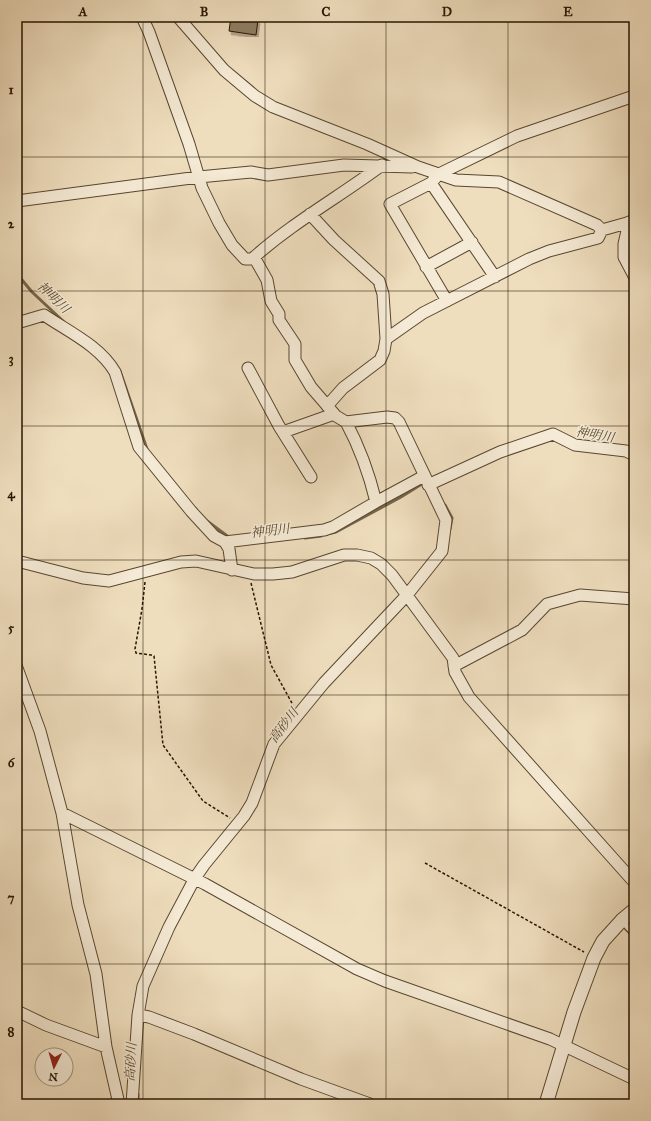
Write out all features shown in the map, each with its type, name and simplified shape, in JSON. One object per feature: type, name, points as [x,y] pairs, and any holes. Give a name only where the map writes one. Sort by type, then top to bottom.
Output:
[{"type":"street","points":[[142,17],[149,32],[189,144],[202,188],[219,223],[232,245],[245,259],[252,259],[275,239],[310,214],[357,184],[382,165]]},
{"type":"street","points":[[178,17],[224,70],[255,96],[273,107],[367,144],[418,167],[435,178],[472,242],[495,277]]},
{"type":"street","points":[[447,301],[390,204],[435,178],[517,136],[634,96]]},
{"type":"street","points":[[17,201],[199,177],[251,172],[268,175],[344,164],[418,167]]},
{"type":"street","points":[[435,178],[499,182],[596,225],[602,230]]},
{"type":"street","points":[[283,432],[330,410],[343,388],[380,360],[384,351],[386,339],[383,294],[379,281],[334,240],[310,214]]},
{"type":"street","points":[[386,339],[423,313],[529,259],[549,251],[598,238],[602,230],[631,222]]},
{"type":"street","points":[[631,222],[624,244],[624,257],[634,276]]},
{"type":"street","points":[[426,267],[472,242]]},
{"type":"street","points":[[254,257],[267,280],[271,301],[279,314],[279,320],[295,344],[295,360],[311,387],[330,410],[346,422],[357,443],[367,469],[376,502]]},
{"type":"street","points":[[17,323],[44,315],[101,353],[115,372],[139,446],[190,511],[214,536],[225,542],[229,549],[232,570]]},
{"type":"street","points":[[248,368],[283,432],[311,476]]},
{"type":"street","points":[[132,1104],[138,1016],[144,986],[169,927],[195,878],[252,803],[274,744],[324,683],[407,595],[442,551],[446,520],[399,422],[395,418],[387,417],[346,422]]},
{"type":"street","points":[[225,542],[333,528],[376,502],[500,452],[553,434],[575,445],[626,451],[634,455]]},
{"type":"street","points":[[17,561],[95,580],[109,581],[181,562],[196,561],[249,574],[273,574],[292,572],[344,555],[357,555],[371,558],[381,564],[392,575],[453,658],[455,672],[469,697],[634,882]]},
{"type":"street","points":[[454,666],[522,630],[547,604],[580,595],[634,599]]},
{"type":"street","points":[[17,668],[40,731],[62,813],[78,905],[96,974],[106,1048],[119,1104]]},
{"type":"street","points":[[62,813],[195,878],[357,969],[386,981],[563,1045],[634,1079]]},
{"type":"street","points":[[546,1104],[563,1045],[594,958],[603,941],[622,920],[634,910]]},
{"type":"street","points":[[17,1011],[46,1025],[106,1048]]},
{"type":"street","points":[[138,1016],[149,1017],[194,1034],[301,1079],[370,1104]]},
{"type":"lane","points":[[622,920],[634,934]]},
{"type":"path","points":[[145,572],[142,609],[135,649],[136,653],[154,656],[163,745],[203,801],[238,823]]},
{"type":"path","points":[[249,574],[271,665],[298,715]]},
{"type":"path","points":[[425,863],[594,958]]},
{"type":"building","points":[[231,17],[258,20],[256,35],[229,31]]},
{"type":"waterway","name":"神明川","points":[[17,274],[32,292],[63,321]]},
{"type":"waterway","name":"神明川","points":[[120,371],[147,449]]},
{"type":"waterway","name":"神明川","points":[[327,534],[336,532],[401,497],[425,482]]},
{"type":"waterway","name":"高砂川","points":[[445,505],[452,518],[450,529]]},
{"type":"waterway","name":"神明川","points":[[207,521],[230,538]]},
{"type":"waterway","name":"神明川","points":[[305,538],[321,536]]},
{"type":"waterway","name":"高砂川","points":[[138,1094],[138,1104]]}]
